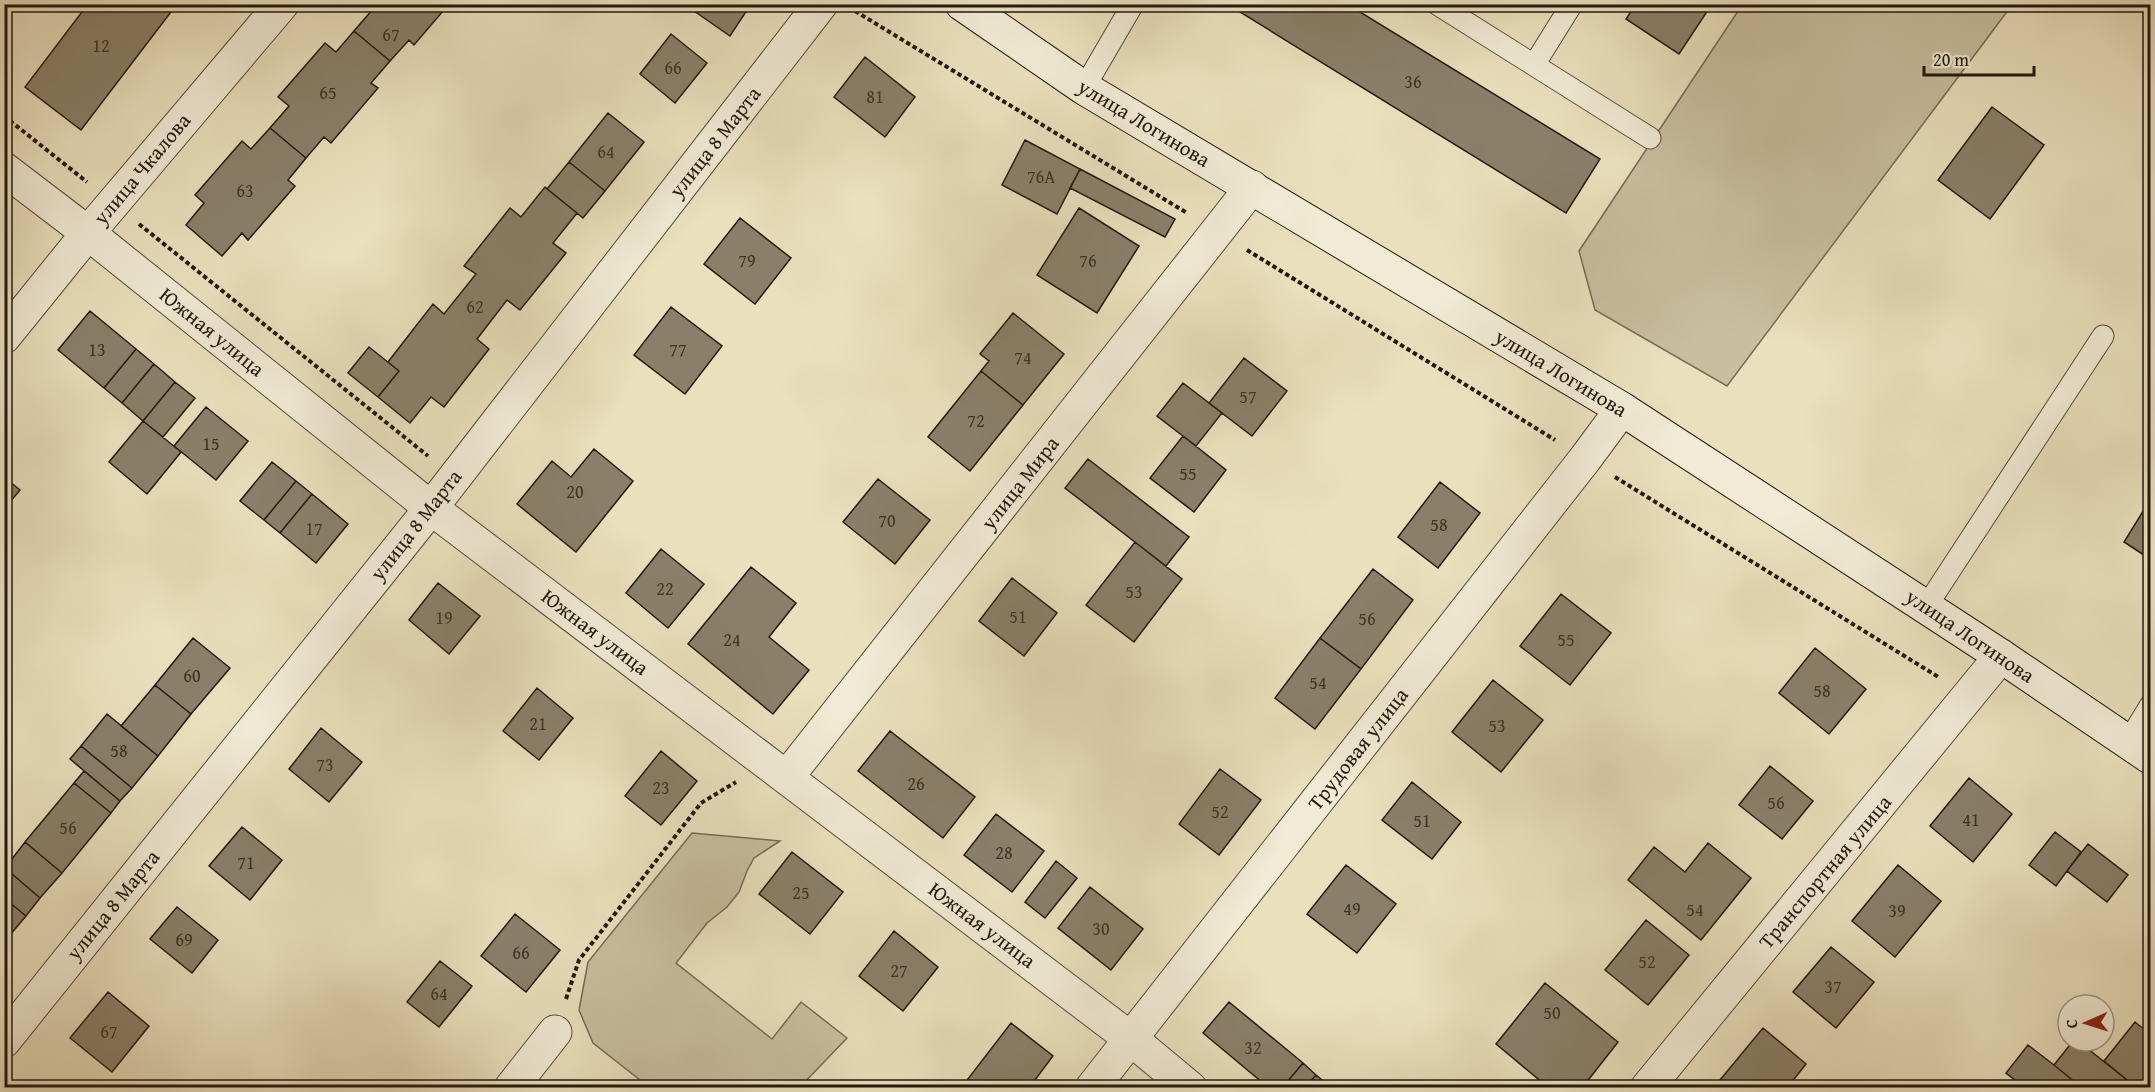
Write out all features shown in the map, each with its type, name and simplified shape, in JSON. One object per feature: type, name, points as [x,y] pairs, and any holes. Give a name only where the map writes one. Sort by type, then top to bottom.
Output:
[{"type":"street","name":"улица Чкалова","points":[[4,337],[113,203],[282,4]]},
{"type":"street","name":"улица 8 Марта","points":[[4,1041],[431,508],[821,4]]},
{"type":"street","name":"улица Логинова","points":[[962,4],[1084,88],[1622,409],[2001,656],[2139,750]]},
{"type":"street","name":"Южная улица","points":[[4,169],[88,233],[431,508],[1131,1039],[1190,1088]]},
{"type":"street","name":"улица Мира","points":[[777,770],[1218,232],[1252,187]]},
{"type":"street","name":"Трудовая улица","points":[[1092,1088],[1586,459],[1622,409]]},
{"type":"street","name":"Транспортная улица","points":[[1647,1088],[2001,656]]},
{"type":"street","points":[[511,1088],[555,1032]]},
{"type":"lane","points":[[1084,88],[1133,4]]},
{"type":"lane","points":[[1437,4],[1650,138]]},
{"type":"lane","points":[[1534,65],[1572,4]]},
{"type":"lane","points":[[1926,607],[2103,336]]},
{"type":"lane","points":[[2139,750],[2151,706]]},
{"type":"path","points":[[854,11],[1218,232],[1970,696]]},
{"type":"path","points":[[4,116],[455,477]]},
{"type":"path","points":[[555,1032],[579,960],[701,803],[777,770]]},
{"type":"shaded area","points":[[1742,5],[2012,5],[1727,386],[1595,310],[1579,251]]},
{"type":"shaded area","points":[[692,833],[780,841],[754,858],[739,892],[727,907],[707,923],[676,963],[772,1039],[801,1002],[847,1038],[800,1087],[649,1087],[593,1043],[579,1010],[588,962]]},
{"type":"building","points":[[88,4],[177,4],[81,130],[25,87]]},
{"type":"building","points":[[367,4],[449,4],[414,45],[409,40],[390,61],[354,31],[373,9]]},
{"type":"building","points":[[684,4],[751,4],[730,36]]},
{"type":"building","points":[[1227,4],[1347,4],[1600,159],[1566,213]]},
{"type":"building","points":[[1636,4],[1712,4],[1679,54],[1626,19]]},
{"type":"building","points":[[354,31],[390,61],[371,83],[378,88],[331,143],[324,137],[306,158],[270,128],[289,106],[278,97],[325,43],[336,52]]},
{"type":"building","points":[[671,34],[707,63],[675,103],[640,74]]},
{"type":"building","points":[[865,57],[915,97],[885,137],[834,97]]},
{"type":"building","points":[[1992,107],[2044,145],[1990,219],[1938,180]]},
{"type":"building","points":[[608,113],[644,142],[605,191],[569,162]]},
{"type":"building","points":[[270,128],[306,158],[288,180],[295,186],[248,240],[242,233],[222,256],[186,225],[204,203],[195,195],[242,141],[251,149]]},
{"type":"building","points":[[1025,140],[1080,169],[1057,214],[1002,185]]},
{"type":"building","points":[[569,162],[605,191],[583,218],[547,189]]},
{"type":"building","points":[[1080,169],[1175,219],[1165,237],[1070,188]]},
{"type":"building","points":[[545,187],[577,213],[553,243],[566,253],[520,310],[507,300],[477,339],[489,349],[444,407],[431,397],[410,423],[378,397],[399,371],[388,362],[433,304],[444,314],[476,274],[464,266],[510,208],[521,217]]},
{"type":"building","points":[[1079,208],[1139,246],[1097,313],[1037,275]]},
{"type":"building","points":[[740,218],[791,258],[755,304],[704,264]]},
{"type":"building","points":[[671,307],[722,346],[685,394],[634,355]]},
{"type":"building","points":[[90,311],[136,349],[104,388],[58,350]]},
{"type":"building","points":[[1013,313],[1064,354],[1023,405],[981,371],[989,361],[980,354]]},
{"type":"building","points":[[369,347],[399,371],[378,397],[348,373]]},
{"type":"building","points":[[136,349],[154,364],[122,403],[104,388]]},
{"type":"building","points":[[1244,358],[1287,391],[1252,436],[1209,403]]},
{"type":"building","points":[[154,364],[175,382],[143,421],[122,403]]},
{"type":"building","points":[[981,371],[1023,405],[970,471],[928,437]]},
{"type":"building","points":[[175,382],[195,398],[163,437],[143,421]]},
{"type":"building","points":[[1183,383],[1222,413],[1196,446],[1157,416]]},
{"type":"building","points":[[206,407],[248,441],[216,480],[174,446]]},
{"type":"building","points":[[143,421],[181,452],[147,494],[109,462]]},
{"type":"building","points":[[1183,436],[1226,470],[1194,512],[1150,478]]},
{"type":"building","points":[[594,449],[633,481],[576,552],[517,504],[552,461],[571,477]]},
{"type":"building","points":[[1088,459],[1189,537],[1166,566],[1065,488]]},
{"type":"building","points":[[272,462],[296,481],[264,520],[240,501]]},
{"type":"building","points":[[4,477],[20,490],[4,509]]},
{"type":"building","points":[[878,479],[930,520],[895,564],[843,522]]},
{"type":"building","points":[[296,481],[312,494],[280,533],[264,520]]},
{"type":"building","points":[[1440,482],[1480,513],[1438,568],[1398,537]]},
{"type":"building","points":[[312,494],[348,524],[316,563],[280,533]]},
{"type":"building","points":[[2150,500],[2150,559],[2124,542]]},
{"type":"building","points":[[1135,542],[1182,579],[1134,642],[1086,605]]},
{"type":"building","points":[[661,549],[704,584],[668,628],[626,593]]},
{"type":"building","points":[[751,567],[796,603],[769,637],[809,670],[773,714],[688,644]]},
{"type":"building","points":[[1373,569],[1413,600],[1361,669],[1320,638]]},
{"type":"building","points":[[1012,578],[1057,613],[1024,656],[979,621]]},
{"type":"building","points":[[438,583],[480,616],[449,654],[409,620]]},
{"type":"building","points":[[1561,594],[1611,633],[1570,685],[1520,646]]},
{"type":"building","points":[[193,638],[230,668],[191,714],[155,685]]},
{"type":"building","points":[[1320,638],[1361,669],[1315,729],[1275,698]]},
{"type":"building","points":[[1815,648],[1866,689],[1829,734],[1779,693]]},
{"type":"building","points":[[1493,680],[1543,720],[1501,772],[1452,732]]},
{"type":"building","points":[[155,685],[191,714],[158,756],[121,726]]},
{"type":"building","points":[[537,688],[573,718],[539,760],[503,731]]},
{"type":"building","points":[[107,714],[158,756],[132,788],[81,746]]},
{"type":"building","points":[[321,728],[362,762],[329,802],[289,769]]},
{"type":"building","points":[[890,731],[975,797],[943,838],[858,771]]},
{"type":"building","points":[[81,746],[132,788],[120,801],[70,759]]},
{"type":"building","points":[[661,751],[697,781],[661,825],[625,796]]},
{"type":"building","points":[[1770,766],[1813,801],[1782,839],[1739,805]]},
{"type":"building","points":[[1220,769],[1261,800],[1219,855],[1179,824]]},
{"type":"building","points":[[84,771],[120,801],[111,813],[74,783]]},
{"type":"building","points":[[1969,778],[2012,814],[1973,862],[1930,826]]},
{"type":"building","points":[[1412,782],[1461,822],[1432,859],[1382,820]]},
{"type":"building","points":[[74,783],[111,813],[62,873],[25,842]]},
{"type":"building","points":[[996,814],[1044,851],[1012,892],[964,855]]},
{"type":"building","points":[[242,827],[282,860],[250,900],[209,866]]},
{"type":"building","points":[[2055,832],[2081,852],[2056,886],[2029,865]]},
{"type":"building","points":[[25,842],[62,873],[40,898],[5,868]]},
{"type":"building","points":[[1708,843],[1751,878],[1701,940],[1628,880],[1654,847],[1685,872]]},
{"type":"building","points":[[2088,844],[2128,875],[2107,902],[2067,871]]},
{"type":"building","points":[[792,852],[843,892],[810,934],[759,894]]},
{"type":"building","points":[[1056,861],[1077,878],[1045,918],[1025,902]]},
{"type":"building","points":[[1346,865],[1396,904],[1357,953],[1307,914]]},
{"type":"building","points":[[1898,865],[1941,901],[1895,957],[1852,921]]},
{"type":"building","points":[[5,868],[40,898],[26,916],[4,898]]},
{"type":"building","points":[[1090,887],[1143,929],[1111,970],[1058,928]]},
{"type":"building","points":[[4,898],[26,916],[4,942]]},
{"type":"building","points":[[177,907],[218,940],[192,973],[150,939]]},
{"type":"building","points":[[515,914],[560,950],[526,992],[481,956]]},
{"type":"building","points":[[1646,920],[1689,955],[1648,1005],[1605,970]]},
{"type":"building","points":[[894,931],[938,967],[903,1011],[859,976]]},
{"type":"building","points":[[1831,947],[1874,982],[1836,1028],[1793,992]]},
{"type":"building","points":[[440,961],[472,986],[439,1027],[407,1002]]},
{"type":"building","points":[[1545,983],[1618,1042],[1582,1088],[1549,1088],[1496,1044]]},
{"type":"building","points":[[108,992],[149,1026],[112,1072],[70,1038]]},
{"type":"building","points":[[1229,1002],[1303,1063],[1282,1088],[1269,1088],[1203,1033]]},
{"type":"building","points":[[2135,1022],[2150,1034],[2150,1088],[2137,1088],[2104,1061],[2110,1053],[2116,1053],[2116,1046]]},
{"type":"building","points":[[1011,1023],[1053,1056],[1029,1088],[969,1088],[964,1084]]},
{"type":"building","points":[[1763,1028],[1806,1064],[1787,1088],[1717,1088],[1715,1086]]},
{"type":"building","points":[[2028,1045],[2082,1088],[2025,1088],[2006,1073]]},
{"type":"building","points":[[2064,1053],[2093,1053],[2137,1088],[2082,1088],[2054,1065]]},
{"type":"building","points":[[1303,1063],[1316,1075],[1305,1088],[1282,1088]]},
{"type":"building","points":[[1316,1075],[1332,1088],[1305,1088]]}]
